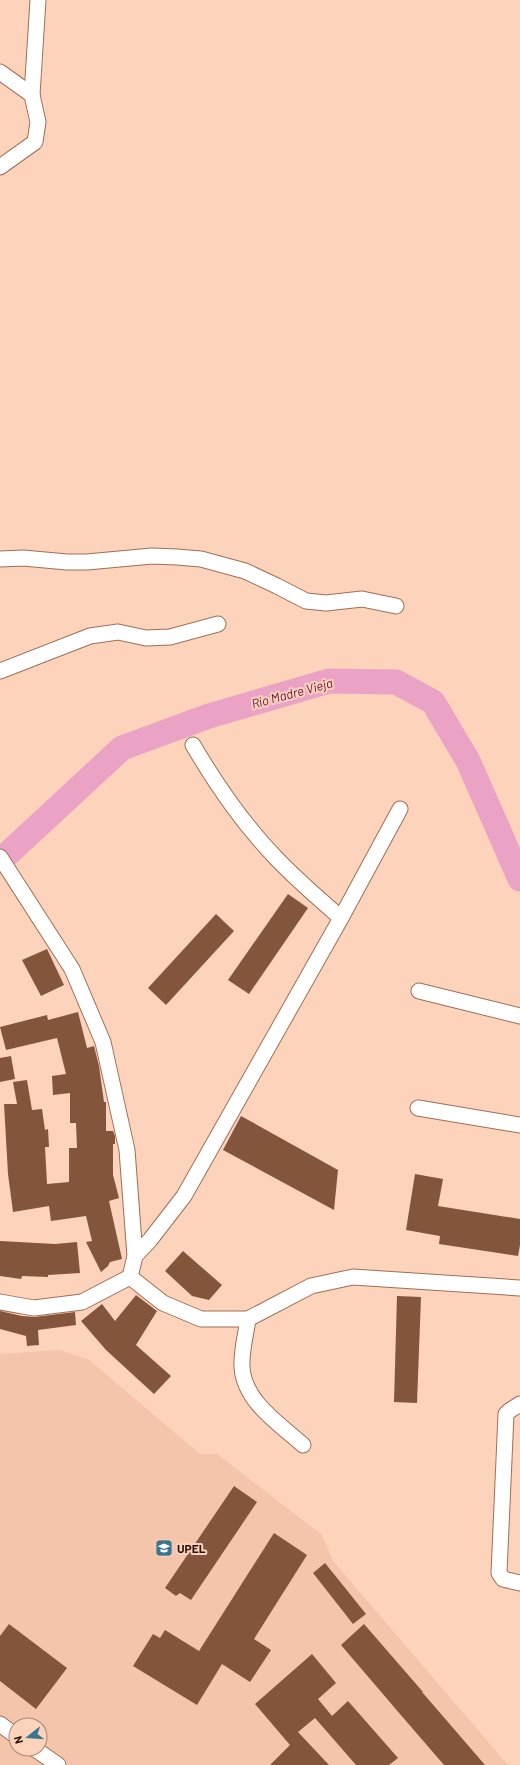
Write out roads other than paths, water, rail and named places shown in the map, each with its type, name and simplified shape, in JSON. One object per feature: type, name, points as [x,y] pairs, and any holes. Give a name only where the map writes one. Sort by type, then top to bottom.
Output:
[{"type":"street","points":[[0,166],[35,142],[38,122],[32,95],[38,0]]},
{"type":"street","points":[[0,72],[32,95]]},
{"type":"street","points":[[0,559],[23,558],[67,562],[87,562],[152,556],[195,559],[223,564],[245,571],[306,601],[326,603],[362,599],[396,606]]},
{"type":"street","points":[[0,671],[90,636],[118,632],[146,638],[170,637],[218,624]]},
{"type":"street","points":[[193,745],[225,797],[259,840],[292,874],[341,918]]},
{"type":"street","points":[[135,1256],[150,1240],[184,1196],[341,918],[400,809]]},
{"type":"street","points":[[0,857],[72,969],[103,1042],[128,1150],[135,1256],[130,1278]]},
{"type":"street","points":[[419,990],[520,1016]]},
{"type":"street","points":[[418,1108],[520,1125]]},
{"type":"street","points":[[130,1278],[163,1303],[201,1319],[248,1319],[311,1286],[353,1277],[520,1288]]},
{"type":"street","points":[[0,1302],[34,1308],[82,1302],[130,1278]]},
{"type":"street","points":[[248,1319],[242,1367],[248,1389],[263,1409],[303,1445]]},
{"type":"street","points":[[520,1404],[509,1410],[506,1414],[499,1573],[502,1579],[520,1583]]},
{"type":"street","points":[[46,1757],[58,1765]]},
{"type":"waterway","name":"Río Madre Vieja","points":[[0,861],[122,748],[209,716],[329,681],[396,682],[433,702],[468,761],[520,879]]},
{"type":"place","name":"UPEL","points":[[164,1548]]}]
